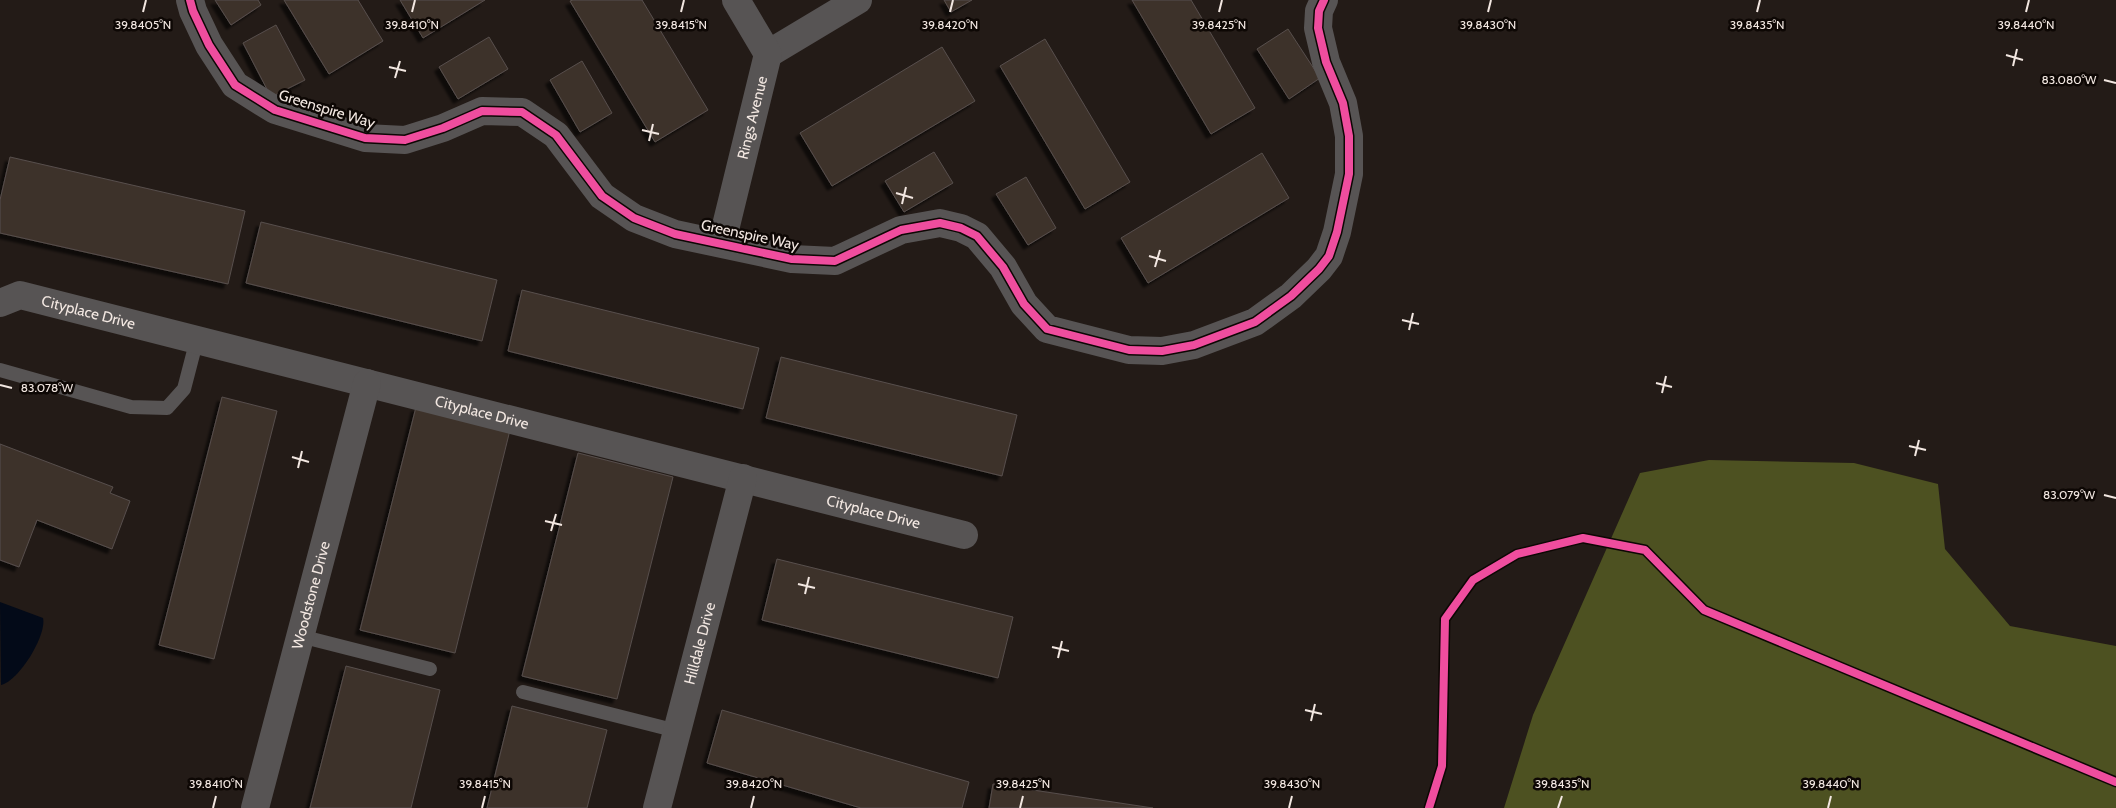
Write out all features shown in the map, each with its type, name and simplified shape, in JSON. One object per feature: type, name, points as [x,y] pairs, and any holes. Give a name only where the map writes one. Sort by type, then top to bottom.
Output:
[{"type":"street","name":"Greenspire Way","points":[[190,0],[193,11],[209,45],[235,84],[275,110],[365,138],[405,140],[443,128],[482,111],[522,112],[556,135],[602,196],[634,218],[675,234],[722,242],[792,259],[835,262],[901,230],[940,223],[961,228],[977,236],[1003,266],[1024,304],[1047,329],[1129,350],[1162,351],[1194,345],[1254,322],[1291,296],[1319,269],[1329,256],[1337,232],[1349,174],[1349,136],[1342,103],[1326,62],[1318,28],[1319,11],[1324,0]]},
{"type":"street","points":[[736,0],[768,54],[858,0]]},
{"type":"street","name":"Rings Avenue","points":[[722,242],[768,54]]},
{"type":"street","name":"Cityplace Drive","points":[[0,303],[20,295],[964,535]]},
{"type":"street","name":"Woodstone Drive","points":[[255,808],[367,383]]},
{"type":"street","name":"Hilldale Drive","points":[[657,808],[743,478]]},
{"type":"lane","points":[[0,370],[131,407],[167,408],[184,389],[197,339]]},
{"type":"lane","points":[[300,636],[430,669]]},
{"type":"lane","points":[[523,692],[677,731]]},
{"type":"green space","points":[[1709,460],[1854,463],[1938,484],[1945,549],[2010,626],[2116,646],[2116,808],[1504,808],[1533,715],[1640,473]]},
{"type":"water","points":[[0,602],[43,618],[41,635],[30,656],[16,675],[1,685]]},
{"type":"building","points":[[215,0],[258,0],[261,5],[231,25]]},
{"type":"building","points":[[284,0],[358,0],[383,41],[329,74]]},
{"type":"building","points":[[400,0],[485,0],[423,38]]},
{"type":"building","points":[[642,0],[708,110],[655,142],[570,1]]},
{"type":"building","points":[[944,0],[972,0],[951,12]]},
{"type":"building","points":[[1132,0],[1191,0],[1255,108],[1211,134]]},
{"type":"building","points":[[276,25],[305,80],[271,97],[243,43]]},
{"type":"building","points":[[1288,29],[1320,78],[1289,99],[1257,49]]},
{"type":"building","points":[[489,37],[508,69],[458,99],[439,67]]},
{"type":"building","points":[[1045,39],[1130,182],[1085,209],[1000,66]]},
{"type":"building","points":[[942,47],[975,101],[832,186],[800,133]]},
{"type":"building","points":[[582,61],[612,113],[580,132],[550,80]]},
{"type":"building","points":[[934,152],[953,183],[904,212],[885,181]]},
{"type":"building","points":[[1262,153],[1289,198],[1148,283],[1121,238]]},
{"type":"building","points":[[10,157],[245,211],[228,284],[0,233],[0,200]]},
{"type":"building","points":[[1026,177],[1056,228],[1028,245],[996,194]]},
{"type":"building","points":[[261,222],[497,280],[482,341],[246,283]]},
{"type":"building","points":[[522,290],[759,348],[743,409],[508,351]]},
{"type":"building","points":[[781,357],[1017,415],[1002,476],[766,418]]},
{"type":"building","points":[[222,397],[277,411],[214,659],[159,645]]},
{"type":"building","points":[[416,407],[510,430],[455,653],[360,630]]},
{"type":"building","points":[[0,444],[113,487],[110,493],[130,501],[112,549],[37,520],[19,567],[0,560]]},
{"type":"building","points":[[578,453],[673,477],[617,699],[522,676]]},
{"type":"building","points":[[777,559],[1013,617],[998,678],[762,620]]},
{"type":"building","points":[[346,666],[440,690],[411,808],[310,808]]},
{"type":"building","points":[[512,706],[607,730],[587,808],[487,808]]},
{"type":"building","points":[[722,710],[969,782],[962,808],[861,808],[707,763]]},
{"type":"building","points":[[993,784],[1153,808],[989,808]]},
{"type":"cycle path","points":[[190,0],[193,11],[209,45],[235,85],[275,110],[365,138],[405,140],[443,128],[482,111],[522,112],[556,135],[602,196],[634,218],[675,234],[792,259],[835,261],[901,230],[940,223],[961,228],[977,236],[1003,267],[1024,304],[1047,329],[1129,350],[1162,351],[1194,345],[1255,322],[1291,296],[1319,269],[1329,256],[1337,232],[1349,174],[1349,136],[1343,103],[1326,62],[1318,28],[1319,11],[1324,0]]},
{"type":"cycle path","points":[[1429,808],[1442,766],[1445,619],[1473,580],[1517,554],[1583,538],[1645,550],[1704,610],[2116,782]]}]
